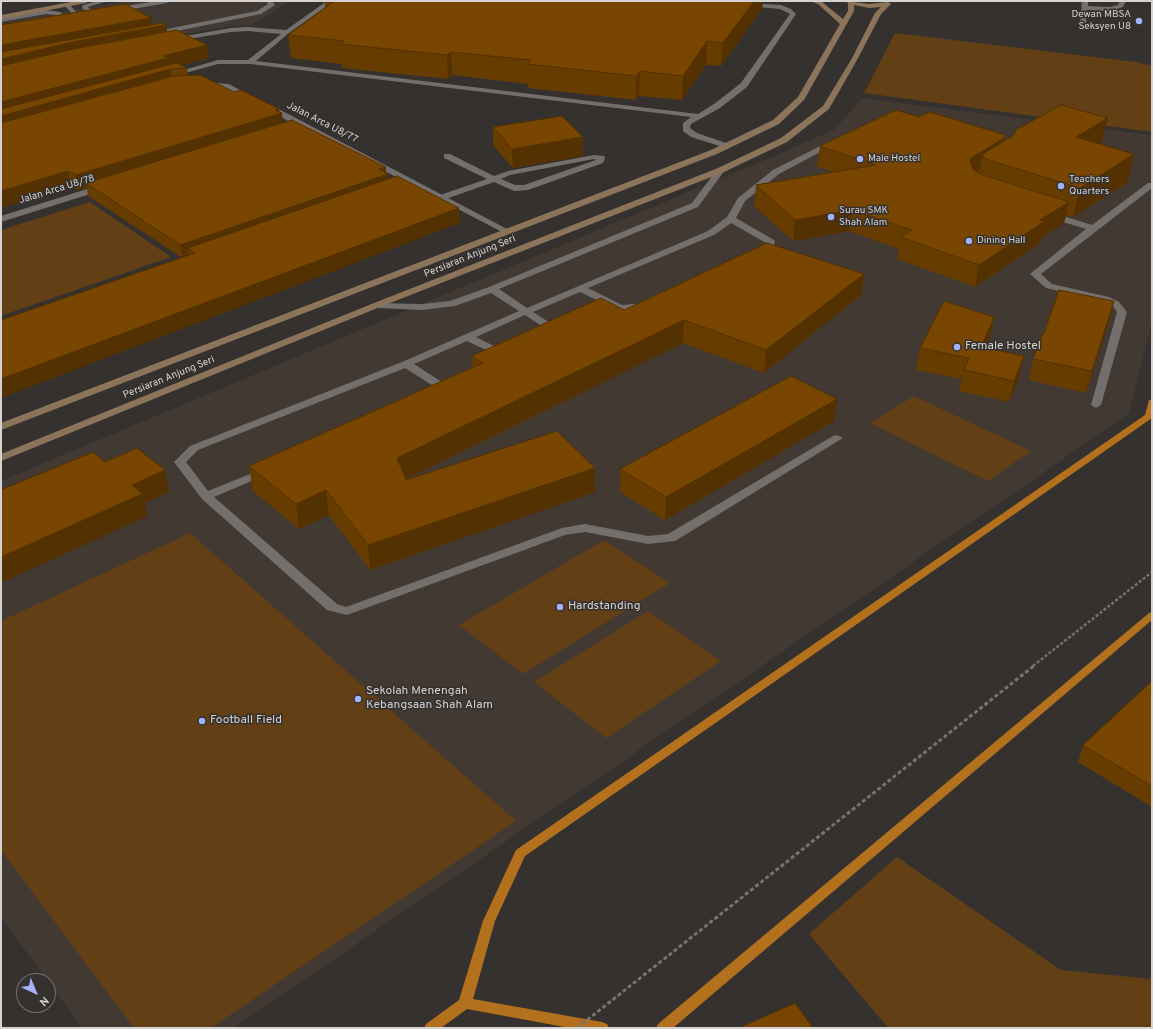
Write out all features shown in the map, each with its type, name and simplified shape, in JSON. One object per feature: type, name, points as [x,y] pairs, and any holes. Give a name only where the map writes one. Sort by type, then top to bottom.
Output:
[{"type":"street","points":[[1,19],[66,4],[86,1]]},
{"type":"street","points":[[92,14],[85,8],[85,6],[104,1]]},
{"type":"street","points":[[107,12],[167,1]]},
{"type":"street","points":[[146,34],[237,19],[259,13],[272,5],[268,1]]},
{"type":"street","points":[[250,62],[287,32],[331,1]]},
{"type":"street","points":[[813,1],[820,3],[843,23]]},
{"type":"street","points":[[1083,24],[1084,4],[1110,9],[1121,6],[1123,1]]},
{"type":"street","points":[[849,2],[869,6],[890,3]]},
{"type":"street","name":"Persiaran Anjung Seri","points":[[1,427],[726,146],[776,122],[801,98],[851,11],[849,2]]},
{"type":"street","points":[[726,146],[694,135],[686,129],[687,123],[717,106],[744,85],[793,14],[789,10],[781,8],[734,3]]},
{"type":"street","name":"Persiaran Anjung Seri","points":[[1,458],[377,305],[721,170],[784,140],[826,107],[854,60],[878,13],[890,3]]},
{"type":"street","points":[[66,4],[78,17]]},
{"type":"street","points":[[1,19],[46,12],[58,13],[67,19]]},
{"type":"street","points":[[59,20],[99,13]]},
{"type":"street","points":[[168,41],[231,30],[248,29],[287,32]]},
{"type":"street","points":[[166,76],[218,62],[250,62],[699,116]]},
{"type":"street","name":"Jalan Arca U8/77","points":[[199,84],[226,86],[507,231]]},
{"type":"street","points":[[288,129],[303,125]]},
{"type":"street","points":[[837,438],[671,538],[648,540],[585,528],[562,532],[347,611],[332,607],[206,496],[180,462],[194,448],[406,364],[711,233],[731,219],[742,200],[776,172],[846,137]]},
{"type":"street","points":[[443,197],[494,179],[508,173],[594,157],[601,158],[600,161],[525,188],[514,188],[494,179],[447,156]]},
{"type":"street","points":[[377,305],[422,308],[452,304],[492,289],[695,206],[721,170]]},
{"type":"street","points":[[399,187],[414,182]]},
{"type":"street","name":"Jalan Arca U8/78","points":[[1,219],[114,184]]},
{"type":"street","points":[[1096,405],[1122,312],[1116,304],[1106,299],[1049,286],[1035,274],[1151,185]]},
{"type":"street","points":[[1042,212],[1093,228]]},
{"type":"street","points":[[731,219],[771,242],[767,253],[753,259]]},
{"type":"street","points":[[580,288],[620,308],[640,307],[654,301]]},
{"type":"street","points":[[492,289],[551,328],[550,336],[538,342]]},
{"type":"street","points":[[467,337],[498,352],[514,353]]},
{"type":"street","points":[[406,364],[441,386],[436,399],[428,402]]},
{"type":"street","points":[[206,496],[271,469]]},
{"type":"path","points":[[577,1028],[1152,572]]},
{"type":"shaded area","points":[[127,1],[290,1],[252,25],[230,26],[1,68],[1,22]]},
{"type":"shaded area","points":[[895,33],[1136,62],[1152,66],[1152,132],[864,93]]},
{"type":"shaded area","name":"Sekolah Menengah Kebangsaan Shah Alam","points":[[862,98],[1152,135],[1152,322],[1129,414],[234,1028],[82,1028],[56,992],[56,973],[42,973],[1,917],[1,481],[786,151],[835,129]]},
{"type":"shaded area","points":[[90,202],[171,257],[1,316],[1,230]]},
{"type":"shaded area","points":[[914,396],[1031,451],[988,481],[870,423]]},
{"type":"shaded area","name":"Football Field","points":[[190,533],[516,821],[211,1028],[134,1028],[1,850],[1,621]]},
{"type":"shaded area","name":"Hardstanding","points":[[604,540],[670,583],[523,674],[459,625]]},
{"type":"shaded area","name":"Hardstanding","points":[[648,611],[721,661],[606,738],[534,682]]},
{"type":"shaded area","points":[[897,857],[1061,970],[1152,979],[1152,1028],[888,1028],[809,934]]},
{"type":"building","points":[[325,1],[754,1],[723,43],[707,41],[683,76],[640,71],[636,76],[528,64],[531,60],[451,52],[447,55],[340,44],[344,41],[288,35],[333,2]]},
{"type":"building","points":[[125,4],[151,18],[1,45],[1,25]]},
{"type":"building","points":[[162,23],[166,25],[73,42],[1,59],[1,52]]},
{"type":"building","points":[[176,30],[207,45],[163,56],[168,58],[1,102],[1,66],[74,49]]},
{"type":"building","points":[[176,63],[187,68],[170,69],[1,116],[1,109]]},
{"type":"building","points":[[200,75],[234,92],[241,90],[279,109],[275,110],[282,113],[76,175],[68,171],[1,191],[1,123],[174,76]]},
{"type":"building","points":[[1061,105],[1108,118],[1076,137],[1134,154],[1080,188],[984,158],[983,154],[1014,135],[1016,130]]},
{"type":"building","points":[[896,110],[919,117],[930,112],[1005,135],[1004,138],[971,158],[970,161],[973,170],[983,175],[1069,202],[1040,220],[1045,221],[979,265],[901,237],[912,230],[852,210],[795,220],[756,185],[876,165],[820,146]]},
{"type":"building","points":[[562,116],[583,137],[512,149],[493,127]]},
{"type":"building","points":[[292,120],[386,167],[379,169],[388,174],[180,245],[86,183]]},
{"type":"building","points":[[397,176],[459,208],[1,379],[1,320],[195,253],[188,248]]},
{"type":"building","points":[[767,243],[864,274],[766,350],[684,320],[397,458],[406,480],[557,431],[595,468],[368,545],[326,490],[296,504],[249,466],[483,363],[472,356],[601,298],[624,310]]},
{"type":"building","name":"Female Hostel","points":[[1059,290],[1114,301],[1092,371],[1033,359]]},
{"type":"building","points":[[944,301],[994,317],[981,347],[1024,356],[1014,381],[964,370],[969,358],[920,348]]},
{"type":"building","points":[[791,376],[837,399],[666,497],[620,469]]},
{"type":"building","points":[[137,448],[165,470],[132,485],[142,494],[1,557],[1,490],[93,452],[105,462]]},
{"type":"building","points":[[1152,681],[1152,786],[1083,745]]},
{"type":"building","points":[[795,1003],[813,1028],[739,1028]]},
{"type":"waterway","points":[[465,1003],[489,921],[520,853],[1149,416],[1152,402]]},
{"type":"waterway","points":[[663,1028],[1152,615]]},
{"type":"waterway","points":[[431,1028],[465,1003]]},
{"type":"waterway","points":[[465,1003],[602,1028]]},
{"type":"place","name":"Dewan MBSA Seksyen U8","points":[[1139,21]]},
{"type":"place","name":"Male Hostel","points":[[860,159]]},
{"type":"place","name":"Teachers Quarters","points":[[1061,186]]},
{"type":"place","name":"Surau SMK Shah Alam","points":[[831,217]]},
{"type":"place","name":"Dining Hall","points":[[969,241]]},
{"type":"place","name":"Female Hostel","points":[[957,347]]},
{"type":"place","name":"Hardstanding","points":[[560,607]]},
{"type":"place","name":"Sekolah Menengah Kebangsaan Shah Alam","points":[[358,699]]},
{"type":"place","name":"Football Field","points":[[202,721]]}]
